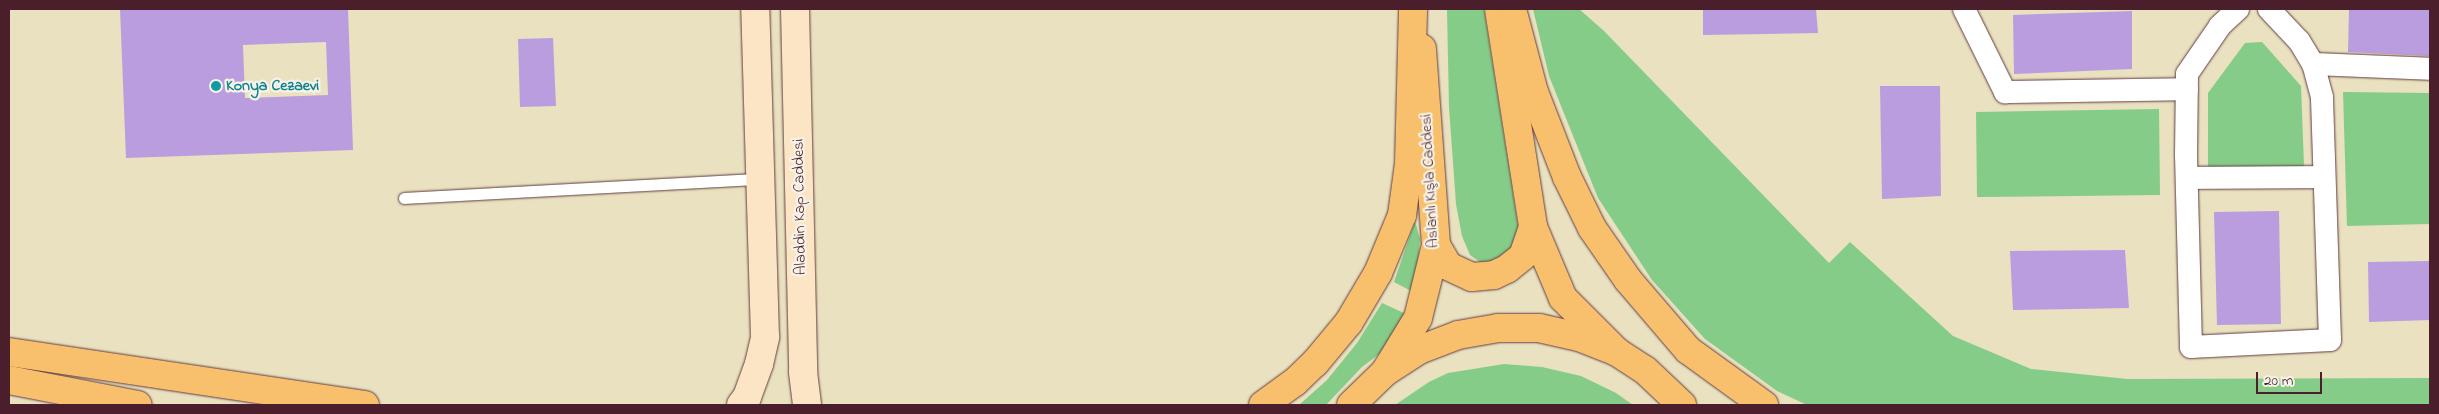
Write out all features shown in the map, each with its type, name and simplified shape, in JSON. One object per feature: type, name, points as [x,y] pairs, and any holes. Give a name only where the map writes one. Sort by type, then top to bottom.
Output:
[{"type":"main road","points":[[1263,405],[1295,382],[1315,363],[1349,322],[1378,274],[1402,215],[1409,164],[1413,9]]},
{"type":"main road","name":"Aslanlı Kışla Caddesi","points":[[1385,372],[1418,318],[1436,245],[1420,9]]},
{"type":"main road","points":[[1499,9],[1533,227],[1563,298],[1617,352]]},
{"type":"main road","points":[[1512,9],[1534,92],[1566,177],[1592,228],[1628,280],[1688,350],[1764,405]]},
{"type":"main road","points":[[1436,245],[1448,266],[1472,277],[1494,275],[1507,269],[1523,256],[1533,227]]},
{"type":"main road","points":[[1351,405],[1385,372],[1420,350],[1458,335],[1498,328],[1539,328],[1579,337],[1617,352],[1645,370],[1678,401]]},
{"type":"main road","points":[[9,352],[365,405]]},
{"type":"main road","points":[[9,380],[138,405]]},
{"type":"street","points":[[746,402],[759,364],[765,338],[755,9]]},
{"type":"street","name":"Aladdin Kap Caddesi","points":[[795,9],[806,403]]},
{"type":"street","points":[[1964,9],[2005,92],[2187,89]]},
{"type":"street","points":[[2238,9],[2220,26],[2187,74],[2187,178],[2191,347],[2330,340],[2322,97],[2312,64],[2299,41],[2269,9]]},
{"type":"street","points":[[2312,64],[2430,68]]},
{"type":"street","points":[[2187,178],[2324,177]]},
{"type":"lane","points":[[404,198],[759,180]]},
{"type":"green space","points":[[1447,9],[1484,9],[1518,225],[1518,241],[1504,261],[1483,264],[1470,255],[1462,236],[1456,204],[1449,107]]},
{"type":"green space","points":[[1533,9],[1579,9],[1604,31],[1829,263],[1850,242],[1953,336],[2031,369],[2127,379],[2430,378],[2430,405],[1807,405],[1777,391],[1705,339],[1652,280],[1598,198],[1549,76]]},
{"type":"green space","points":[[2262,42],[2301,86],[2304,166],[2208,168],[2208,93],[2245,43]]},
{"type":"green space","points":[[2343,92],[2430,93],[2430,224],[2347,226]]},
{"type":"green space","points":[[2159,109],[2160,195],[1977,197],[1976,112]]},
{"type":"green space","points":[[1415,221],[1420,239],[1417,280],[1411,291],[1394,282]]},
{"type":"green space","points":[[1382,303],[1406,314],[1382,352],[1362,367],[1326,405],[1299,405],[1327,380],[1357,343]]},
{"type":"green space","points":[[1504,364],[1542,367],[1581,376],[1616,393],[1633,405],[1395,405],[1429,382],[1448,373]]},
{"type":"building","name":"Konya Cezaevi","points":[[120,9],[348,9],[353,150],[126,158]],"holes":[[[326,42],[328,95],[245,98],[243,45]]]},
{"type":"building","points":[[1703,9],[1816,9],[1818,33],[1703,35]]},
{"type":"building","points":[[2349,9],[2430,9],[2430,56],[2348,52]]},
{"type":"building","points":[[2132,11],[2132,69],[2014,74],[2013,15]]},
{"type":"building","points":[[553,38],[556,106],[520,107],[518,39]]},
{"type":"building","points":[[1880,86],[1940,86],[1941,196],[1882,199]]},
{"type":"building","points":[[2279,211],[2281,324],[2217,325],[2214,212]]},
{"type":"building","points":[[2125,250],[2129,308],[2013,310],[2010,251]]},
{"type":"building","points":[[2430,261],[2430,320],[2369,322],[2368,262]]},
{"type":"place","name":"Konya Cezaevi","points":[[216,86]]}]
